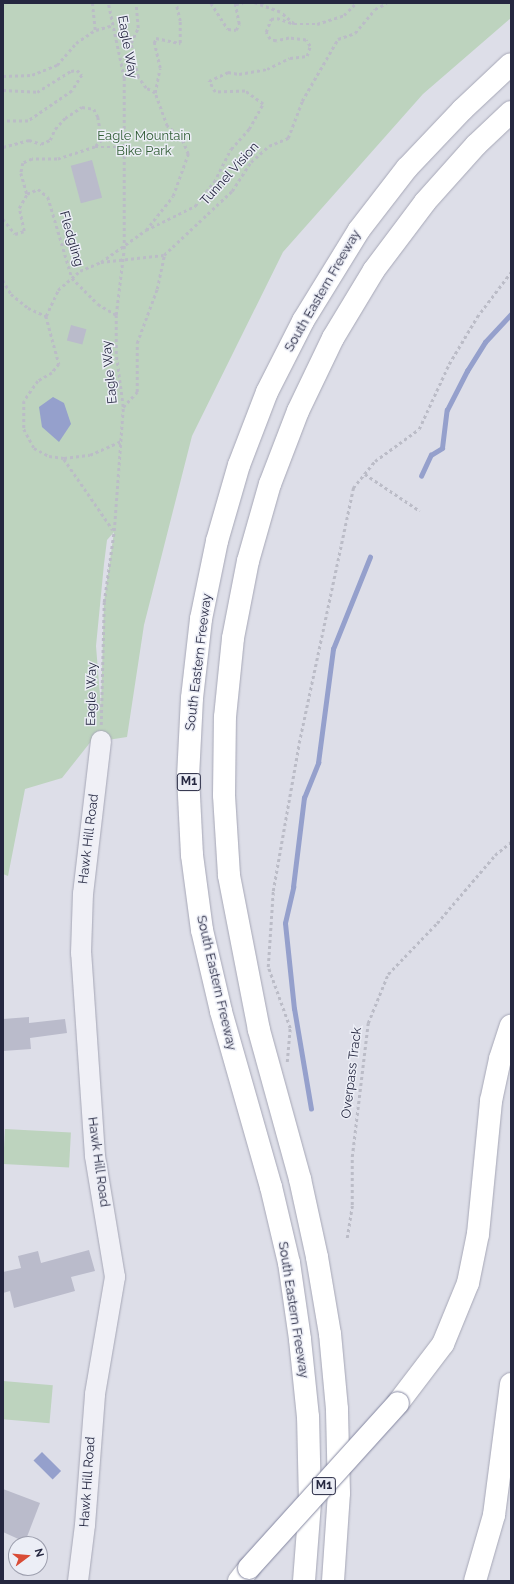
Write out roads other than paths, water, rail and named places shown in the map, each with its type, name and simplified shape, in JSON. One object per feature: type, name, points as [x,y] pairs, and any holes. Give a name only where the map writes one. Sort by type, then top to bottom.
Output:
[{"type":"main road","name":"South Eastern Freeway","points":[[304,1581],[310,1503],[308,1417],[300,1339],[290,1271],[271,1187],[221,1011],[202,930],[192,855],[188,777],[192,698],[201,618],[217,541],[239,465],[267,392],[303,321],[359,230],[408,168],[462,110],[511,64]]},
{"type":"main road","name":"M1","points":[[333,1581],[339,1493],[337,1409],[330,1334],[317,1256],[300,1179],[259,1030],[229,875],[224,795],[225,717],[233,638],[248,561],[270,484],[298,410],[333,338],[374,270],[425,202],[476,145],[511,112]]},
{"type":"main road","name":"M1","points":[[244,1575],[398,1403],[443,1344],[459,1310],[473,1262],[478,1234],[491,1101],[500,1059],[511,1026]]},
{"type":"main road","points":[[475,1581],[494,1515],[511,1384]]},
{"type":"street","name":"Hawk Hill Road","points":[[78,1581],[85,1525],[95,1394],[101,1372],[115,1277],[95,1156],[81,953],[83,894],[101,741]]},
{"type":"water","points":[[53,397],[64,403],[71,424],[59,442],[42,427],[39,407]]},
{"type":"water","points":[[42,1452],[61,1471],[53,1480],[34,1460]]},
{"type":"waterway","points":[[421,476],[431,455],[442,448],[447,410],[467,371],[485,342],[511,314]]},
{"type":"waterway","points":[[311,1109],[294,1009],[285,923],[293,887],[304,798],[318,763],[333,649],[370,557]]},
{"type":"park label","name":"Eagle Mountain Bike Park","points":[[144,144]]}]
